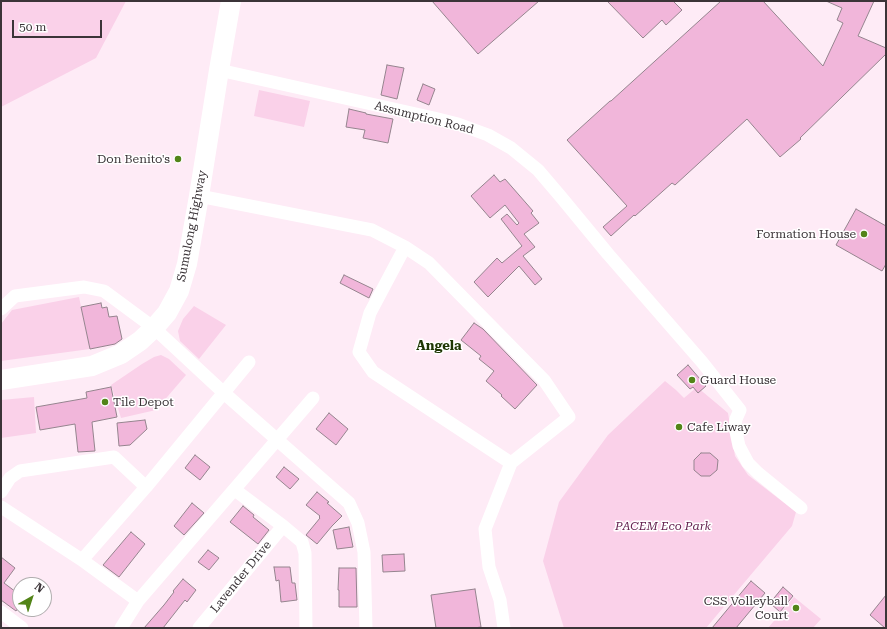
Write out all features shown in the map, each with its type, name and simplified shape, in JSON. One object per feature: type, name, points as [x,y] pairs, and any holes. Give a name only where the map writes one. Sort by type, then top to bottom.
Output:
[{"type":"main road","name":"Sumulong Highway","points":[[1,380],[92,366],[121,354],[140,341],[167,313],[178,291],[187,264],[231,1]]},
{"type":"street","name":"Assumption Road","points":[[219,70],[458,124],[488,135],[511,148],[538,170],[608,254],[671,325],[740,410],[736,419],[735,427],[739,446],[748,463],[801,508]]},
{"type":"street","points":[[199,196],[372,230],[405,247],[429,263],[544,380],[570,417],[510,464],[485,529],[489,567],[500,600],[504,628]]},
{"type":"street","points":[[405,247],[370,313],[360,352],[374,372],[510,464]]},
{"type":"street","points":[[1,309],[15,296],[84,286],[104,291],[154,328],[224,393],[349,503],[358,523],[364,552],[366,628]]},
{"type":"street","points":[[82,560],[146,487],[249,362]]},
{"type":"street","points":[[121,628],[138,601],[313,398]]},
{"type":"street","points":[[1,492],[10,478],[20,471],[114,457],[146,487]]},
{"type":"street","points":[[235,490],[302,542],[305,553],[306,628]]},
{"type":"street","points":[[1,507],[82,560],[138,601]]},
{"type":"street","name":"Lavender Drive","points":[[199,628],[283,526]]},
{"type":"street","points":[[1,612],[22,628]]},
{"type":"green space","points":[[1,1],[126,1],[96,58],[1,107]]},
{"type":"green space","points":[[259,90],[310,101],[304,127],[254,116]]},
{"type":"green space","points":[[79,297],[90,349],[1,361],[1,324],[12,310]]},
{"type":"green space","points":[[194,306],[226,325],[199,359],[180,341],[178,331],[183,319]]},
{"type":"green space","points":[[161,355],[169,359],[186,375],[156,410],[121,418],[111,385],[142,364]]},
{"type":"green space","name":"PACEM Eco Park","points":[[665,381],[684,398],[697,387],[728,413],[735,456],[748,475],[796,512],[792,526],[706,628],[564,628],[543,561],[559,502],[608,435]]},
{"type":"green space","points":[[34,397],[36,433],[1,438],[1,400]]},
{"type":"green space","name":"CSS Volleyball Court","points":[[794,597],[821,619],[813,628],[768,628]]},
{"type":"building","points":[[432,1],[539,1],[478,54]]},
{"type":"building","points":[[607,1],[673,1],[682,10],[666,25],[662,20],[643,38]]},
{"type":"building","points":[[721,1],[763,1],[823,66],[843,23],[837,20],[842,8],[826,1],[874,1],[858,36],[886,48],[886,54],[800,138],[801,139],[780,157],[747,119],[675,185],[672,183],[611,236],[603,227],[627,206],[567,140]]},
{"type":"building","points":[[387,65],[404,68],[397,99],[381,95]]},
{"type":"building","points":[[423,84],[435,89],[429,105],[417,100]]},
{"type":"building","points":[[349,109],[393,119],[388,143],[363,138],[365,130],[346,127]]},
{"type":"building","points":[[494,175],[500,182],[505,179],[533,211],[531,213],[539,223],[524,234],[535,247],[523,256],[542,279],[535,285],[519,266],[488,297],[474,282],[497,258],[502,263],[522,246],[501,219],[507,214],[517,225],[519,223],[505,205],[490,218],[471,196]]},
{"type":"building","name":"Formation House","points":[[856,209],[886,226],[886,264],[882,271],[836,245]]},
{"type":"building","points":[[344,275],[373,289],[369,298],[340,283]]},
{"type":"building","points":[[101,303],[102,308],[107,307],[109,317],[117,316],[122,339],[115,344],[90,349],[81,307]]},
{"type":"building","points":[[474,323],[483,329],[537,385],[515,409],[486,381],[494,371],[479,359],[481,356],[461,340]]},
{"type":"building","name":"Guard House","points":[[688,365],[706,386],[698,393],[693,387],[690,389],[677,375]]},
{"type":"building","points":[[111,387],[117,417],[92,422],[95,451],[78,452],[75,424],[40,430],[36,407],[87,398],[86,392]]},
{"type":"building","points":[[329,413],[348,429],[336,445],[316,429]]},
{"type":"building","points":[[145,420],[147,429],[130,445],[119,446],[117,423]]},
{"type":"building","points":[[701,453],[710,453],[718,460],[717,470],[710,476],[701,476],[694,470],[694,460]]},
{"type":"building","points":[[195,455],[210,467],[200,480],[185,468]]},
{"type":"building","points":[[284,467],[299,479],[290,489],[276,477]]},
{"type":"building","points":[[317,492],[342,516],[317,544],[306,535],[320,516],[306,505]]},
{"type":"building","points":[[192,503],[204,513],[184,535],[174,526]]},
{"type":"building","points":[[243,506],[254,515],[253,517],[269,530],[258,544],[230,522]]},
{"type":"building","points":[[349,527],[353,547],[337,549],[333,530]]},
{"type":"building","points":[[131,532],[145,544],[119,577],[103,565]]},
{"type":"building","points":[[208,550],[219,558],[209,570],[198,562]]},
{"type":"building","points":[[404,554],[405,571],[383,572],[382,555]]},
{"type":"building","points":[[1,557],[15,568],[4,583],[12,589],[12,608],[1,600]]},
{"type":"building","points":[[274,567],[290,567],[292,583],[295,583],[297,600],[281,602],[279,580],[276,581]]},
{"type":"building","points":[[339,568],[356,568],[357,607],[339,607]]},
{"type":"building","points":[[183,579],[196,590],[187,602],[185,600],[163,628],[144,628],[164,605]]},
{"type":"building","points":[[751,581],[765,593],[736,628],[712,628]]},
{"type":"building","points":[[783,587],[793,596],[780,612],[770,603]]},
{"type":"building","points":[[475,589],[481,627],[436,628],[431,595]]},
{"type":"building","points":[[886,595],[886,628],[885,628],[870,615]]},
{"type":"place","name":"Don Benito's","points":[[178,159]]},
{"type":"place","name":"Formation House","points":[[864,234]]},
{"type":"place","name":"Guard House","points":[[692,380]]},
{"type":"place","name":"Tile Depot","points":[[105,402]]},
{"type":"place","name":"Cafe Liway","points":[[679,427]]},
{"type":"place","name":"CSS Volleyball Court","points":[[796,608]]},
{"type":"district","name":"Angela","points":[[439,346]]}]
